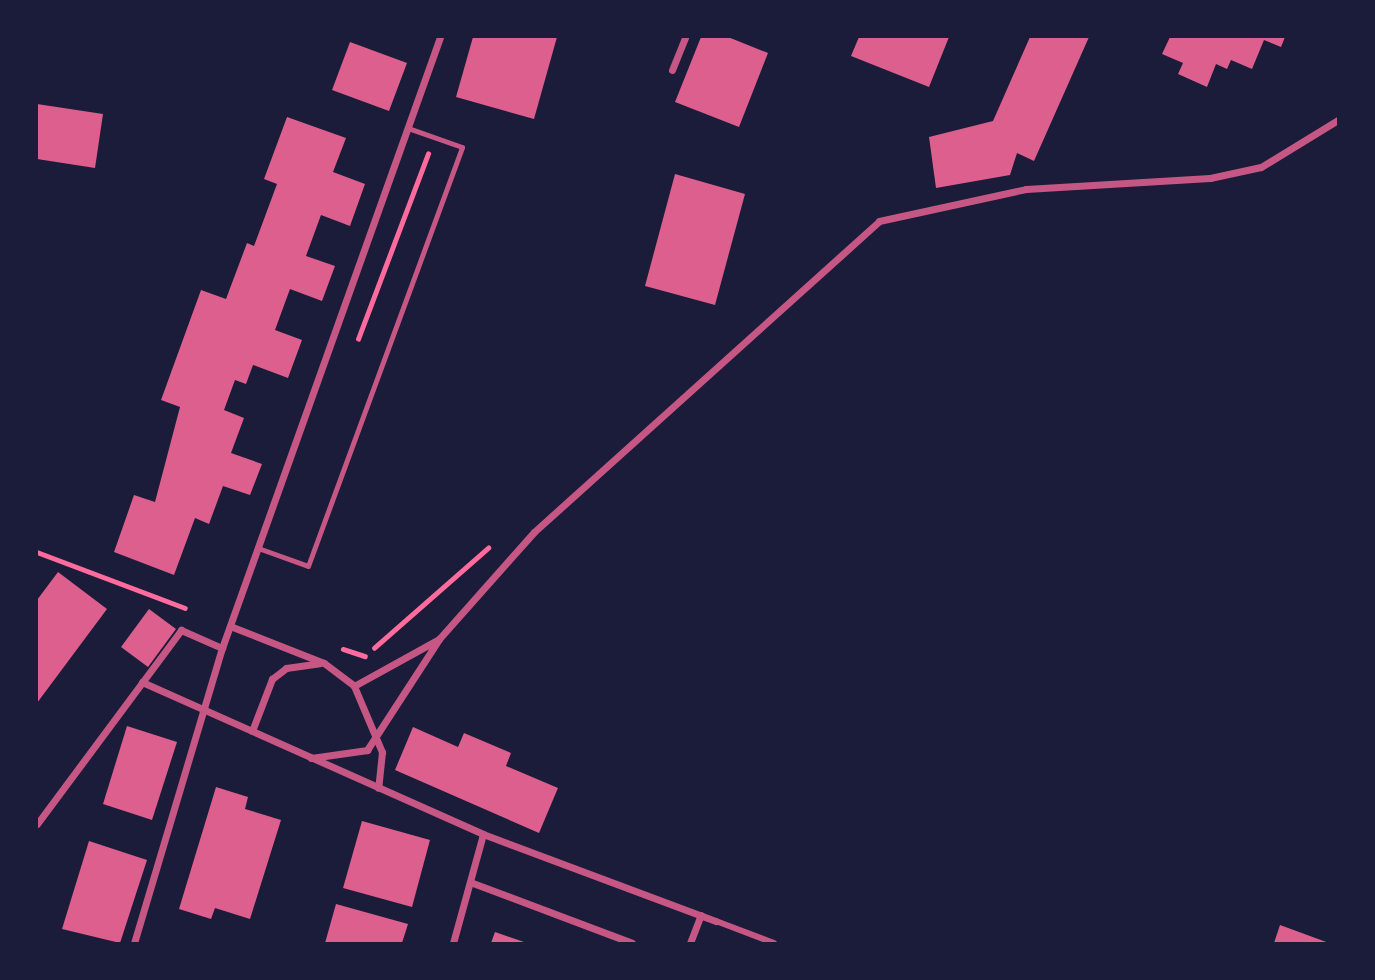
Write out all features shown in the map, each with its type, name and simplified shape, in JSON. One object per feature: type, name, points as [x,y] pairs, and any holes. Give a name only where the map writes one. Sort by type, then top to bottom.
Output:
[{"type":"street","points":[[134,943],[206,710],[222,648],[411,129],[440,37]]},
{"type":"street","points":[[672,70],[685,37]]},
{"type":"street","points":[[311,758],[351,756],[378,737],[439,639],[534,531],[879,221],[1026,189],[1184,181],[1261,167],[1338,120]]},
{"type":"street","points":[[230,626],[324,663],[354,686],[378,737],[378,788]]},
{"type":"street","points":[[37,824],[181,630],[222,648]]},
{"type":"street","points":[[354,686],[439,639]]},
{"type":"street","points":[[253,731],[272,679],[286,668],[324,663]]},
{"type":"street","points":[[142,682],[484,834],[774,943]]},
{"type":"street","points":[[453,943],[484,834]]},
{"type":"street","points":[[470,882],[632,943]]},
{"type":"street","points":[[690,943],[701,915]]},
{"type":"lane","points":[[258,548],[307,566],[462,147],[411,129]]},
{"type":"path","points":[[327,644],[365,656],[491,546]]},
{"type":"path","points":[[37,552],[198,613]]},
{"type":"building","points":[[473,37],[557,37],[534,119],[456,97]]},
{"type":"building","points":[[701,37],[728,37],[768,53],[739,127],[675,102]]},
{"type":"building","points":[[859,37],[949,37],[929,87],[851,56]]},
{"type":"building","points":[[1030,37],[1089,37],[1034,161],[1017,153],[1010,175],[936,188],[929,137],[993,121]]},
{"type":"building","points":[[1170,37],[1285,37],[1281,47],[1264,40],[1252,69],[1231,60],[1227,69],[1216,64],[1207,87],[1178,74],[1183,63],[1162,54]]},
{"type":"building","points":[[350,42],[407,63],[389,111],[332,90]]},
{"type":"building","points":[[37,104],[103,114],[95,168],[37,159]]},
{"type":"building","points":[[287,117],[346,138],[333,172],[365,184],[350,226],[321,215],[306,256],[335,266],[322,301],[290,289],[275,330],[302,340],[288,378],[253,365],[246,384],[235,380],[224,410],[244,418],[231,453],[262,464],[250,495],[223,486],[209,524],[195,518],[174,575],[114,552],[134,495],[155,502],[180,407],[161,400],[201,290],[226,299],[247,243],[254,246],[277,184],[264,179]]},
{"type":"building","points":[[675,174],[745,194],[715,305],[645,286]]},
{"type":"building","points":[[58,572],[107,609],[37,703],[37,600]]},
{"type":"building","points":[[149,609],[176,629],[148,667],[121,647]]},
{"type":"building","points":[[127,726],[177,742],[152,820],[103,804]]},
{"type":"building","points":[[413,727],[458,747],[464,733],[511,753],[506,766],[558,788],[539,833],[395,770]]},
{"type":"building","points":[[216,787],[248,797],[245,809],[281,820],[250,919],[215,908],[211,919],[179,909]]},
{"type":"building","points":[[362,821],[430,840],[412,907],[343,888]]},
{"type":"building","points":[[89,841],[147,860],[120,943],[62,929]]},
{"type":"building","points":[[336,904],[408,924],[402,943],[325,943]]},
{"type":"building","points":[[1280,925],[1329,943],[1274,943]]},
{"type":"building","points":[[495,932],[527,943],[491,943]]}]
